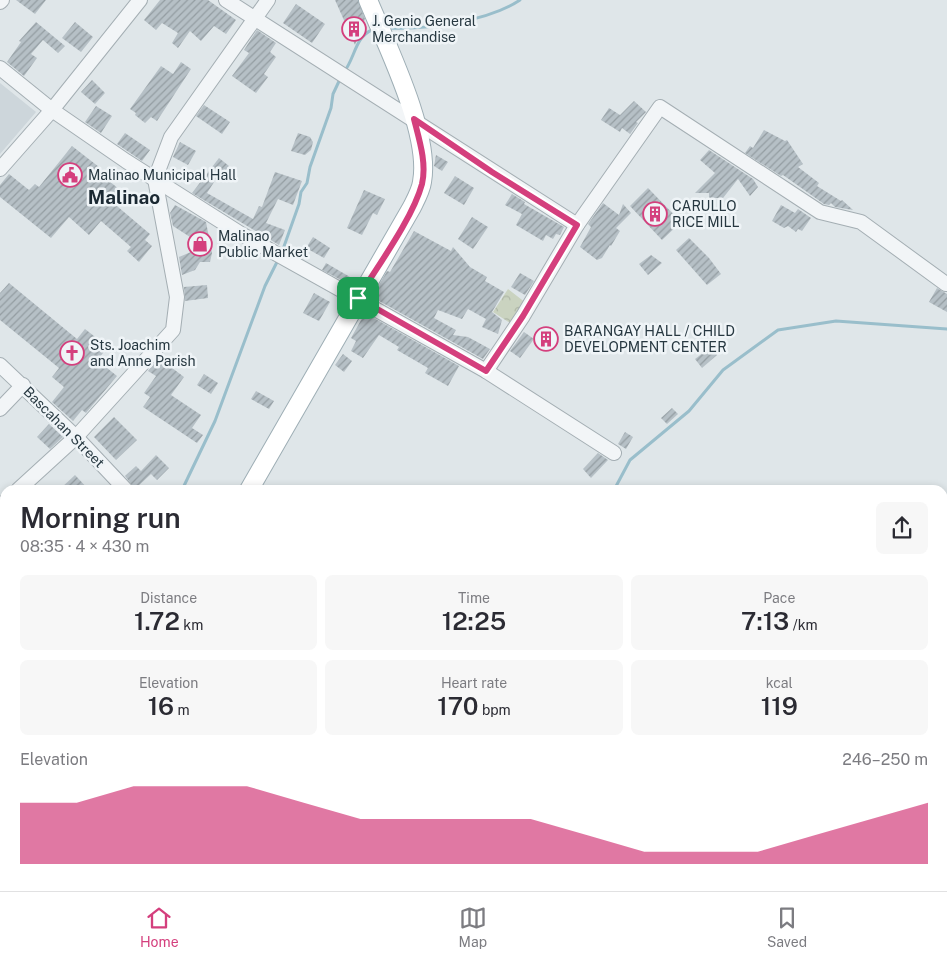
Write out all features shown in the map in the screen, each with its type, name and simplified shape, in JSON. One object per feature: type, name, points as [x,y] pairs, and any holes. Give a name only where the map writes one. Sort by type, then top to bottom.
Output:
[{"type":"main road","points":[[252,485],[412,207],[422,182],[422,153],[414,119],[368,0]]},
{"type":"street","points":[[0,170],[52,110],[140,0]]},
{"type":"street","points":[[226,0],[577,225]]},
{"type":"street","points":[[23,485],[76,437],[173,330],[177,296],[154,179],[171,137],[268,0]]},
{"type":"street","points":[[0,68],[52,110],[154,179],[241,234],[486,371],[614,453]]},
{"type":"street","points":[[486,371],[523,316],[577,225],[660,107],[820,212],[861,222],[946,284]]},
{"type":"street","name":"Bascahan Street","points":[[0,365],[76,437],[121,485]]},
{"type":"street","points":[[0,409],[23,385]]},
{"type":"shaded area","points":[[0,83],[36,112],[0,154]]},
{"type":"green space","points":[[508,289],[526,303],[523,311],[518,310],[510,323],[493,312]]},
{"type":"building","points":[[16,0],[46,0],[35,14]]},
{"type":"building","points":[[160,0],[208,0],[236,20],[226,34],[214,26],[201,41],[190,31],[178,48],[172,43],[178,33],[162,23],[156,30],[144,20]]},
{"type":"building","name":"J. Genio General Merchandise","points":[[335,0],[358,0],[365,19],[355,45]]},
{"type":"building","points":[[296,4],[325,24],[312,43],[283,23]]},
{"type":"building","points":[[36,22],[65,46],[58,53],[43,40],[31,54],[37,58],[24,76],[7,62],[21,42],[19,41]]},
{"type":"building","points":[[75,22],[93,37],[81,52],[62,38]]},
{"type":"building","points":[[257,30],[276,43],[270,52],[276,57],[264,74],[268,77],[256,93],[232,76],[249,53],[244,50]]},
{"type":"building","points":[[181,62],[191,69],[157,121],[151,117],[145,123],[130,109],[161,66],[173,74]]},
{"type":"building","points":[[92,80],[105,93],[95,104],[81,92]]},
{"type":"building","points":[[634,101],[646,112],[636,122],[638,123],[630,134],[622,128],[620,132],[601,120],[609,108],[620,115]]},
{"type":"building","points":[[204,105],[230,122],[222,134],[196,116]]},
{"type":"building","points":[[96,106],[112,116],[101,133],[85,122]]},
{"type":"building","points":[[764,130],[785,141],[787,140],[803,164],[798,167],[819,183],[817,186],[842,200],[853,210],[835,207],[831,203],[829,205],[824,204],[783,175],[781,176],[745,153],[750,146],[753,148]]},
{"type":"building","points":[[125,133],[150,150],[142,161],[117,144]]},
{"type":"building","points":[[298,133],[310,137],[313,142],[311,150],[305,155],[291,151]]},
{"type":"building","points":[[180,142],[196,151],[188,165],[173,157]]},
{"type":"building","points":[[72,146],[99,167],[96,170],[120,190],[111,201],[150,234],[145,240],[152,246],[139,262],[127,251],[131,247],[101,221],[89,235],[69,217],[51,238],[0,197],[0,185],[9,174],[29,190],[35,184],[39,187]]},
{"type":"building","points":[[709,150],[753,179],[758,187],[750,196],[738,179],[723,198],[709,198],[709,193],[695,193],[715,173],[700,160]]},
{"type":"building","points":[[436,155],[448,162],[442,171],[434,166]]},
{"type":"building","points":[[219,158],[229,166],[220,178],[218,176],[207,193],[253,219],[259,206],[262,207],[275,172],[302,181],[293,205],[278,199],[266,223],[285,230],[279,245],[192,193]]},
{"type":"building","points":[[455,176],[474,188],[464,205],[444,193]]},
{"type":"building","name":"CARULLO RICE MILL","points":[[648,188],[681,222],[662,240],[630,206]]},
{"type":"building","points":[[364,190],[385,199],[377,215],[373,213],[362,235],[347,228]]},
{"type":"building","points":[[512,194],[525,202],[524,204],[564,227],[560,235],[556,234],[553,239],[546,235],[543,241],[516,225],[522,214],[505,205]]},
{"type":"building","points":[[603,203],[619,215],[623,204],[631,213],[616,228],[620,231],[602,258],[597,260],[580,247],[591,227],[588,224]]},
{"type":"building","name":"Malinao Public Market","points":[[175,205],[206,222],[212,253],[210,262],[200,262],[195,270],[182,275],[179,257],[191,252],[190,237],[173,226],[170,213]]},
{"type":"building","points":[[781,205],[795,213],[798,209],[811,218],[802,231],[798,229],[796,232],[788,226],[784,228],[772,221]]},
{"type":"building","points":[[472,217],[488,227],[473,249],[458,239]]},
{"type":"building","points":[[414,231],[451,251],[453,247],[470,267],[487,277],[485,281],[504,292],[492,312],[502,320],[498,334],[482,327],[486,319],[468,309],[462,319],[438,310],[434,318],[456,330],[453,335],[468,337],[490,349],[483,359],[372,297],[387,271],[390,272]]},
{"type":"building","points":[[313,237],[330,248],[324,258],[306,248]]},
{"type":"building","points":[[689,238],[709,258],[721,274],[707,285],[676,250]]},
{"type":"building","points":[[651,255],[662,263],[648,275],[639,264]]},
{"type":"building","points":[[326,263],[350,277],[347,283],[322,270]]},
{"type":"building","points":[[520,273],[534,281],[525,295],[511,287]]},
{"type":"building","name":"Sts. Joachim and Anne Parish","points":[[9,283],[77,339],[85,329],[108,347],[97,360],[117,376],[86,413],[82,410],[73,421],[52,402],[64,387],[52,377],[59,368],[0,320],[0,293]]},
{"type":"building","points":[[207,285],[208,298],[185,301],[184,287]]},
{"type":"building","points":[[937,288],[947,294],[947,312],[929,302]]},
{"type":"building","points":[[314,293],[330,302],[319,321],[303,313]]},
{"type":"building","points":[[365,313],[459,366],[448,386],[425,373],[428,368],[397,350],[399,347],[379,335],[363,358],[351,351],[356,341],[351,338]]},
{"type":"building","name":"BARANGAY HALL / CHILD DEVELOPMENT CENTER","points":[[544,329],[556,340],[547,350],[535,339]]},
{"type":"building","points":[[524,332],[534,339],[520,358],[510,351]]},
{"type":"building","points":[[711,347],[717,355],[702,368],[695,359]]},
{"type":"building","points":[[343,354],[352,361],[344,372],[335,365]]},
{"type":"building","points":[[159,358],[184,377],[171,395],[201,415],[192,428],[203,435],[197,443],[143,407],[150,397],[144,393],[156,376],[148,371]]},
{"type":"building","points":[[204,374],[218,383],[211,394],[197,385]]},
{"type":"building","points":[[256,391],[274,401],[269,409],[251,399]]},
{"type":"building","points":[[672,408],[678,414],[667,424],[661,418]]},
{"type":"building","points":[[114,417],[137,440],[116,460],[94,437]]},
{"type":"building","points":[[49,424],[63,437],[50,449],[37,437]]},
{"type":"building","points":[[625,432],[633,437],[626,449],[618,444]]},
{"type":"building","points":[[598,453],[608,460],[591,478],[583,469]]},
{"type":"building","points":[[156,455],[169,468],[157,480],[151,474],[139,485],[132,485],[125,476],[136,466],[141,471]]},
{"type":"building","points":[[75,475],[84,485],[64,485]]},
{"type":"waterway","points":[[389,28],[439,26],[457,23],[492,14],[520,0]]},
{"type":"waterway","points":[[344,72],[362,38],[372,30]]},
{"type":"waterway","points":[[282,252],[299,204],[301,192],[307,183],[310,167],[331,108],[333,94],[341,77]]},
{"type":"waterway","points":[[184,485],[215,421],[265,286],[278,260]]},
{"type":"waterway","points":[[617,485],[630,460],[689,411],[723,370],[778,330],[836,321],[947,329]]},
{"type":"place","name":"J. Genio General Merchandise","points":[[354,29]]},
{"type":"place","name":"Malinao Municipal Hall","points":[[70,175]]},
{"type":"place","name":"CARULLO RICE MILL","points":[[655,214]]},
{"type":"place","name":"Malinao Public Market","points":[[200,244]]},
{"type":"place","name":"BARANGAY HALL / CHILD DEVELOPMENT CENTER","points":[[546,339]]},
{"type":"place","name":"Sts. Joachim and Anne Parish","points":[[72,353]]},
{"type":"district","name":"Malinao","points":[[124,197]]},
{"type":"route","points":[[414,119],[492,172],[577,225],[523,316],[486,371],[358,298],[412,207],[422,182],[422,153],[414,119]]}]
